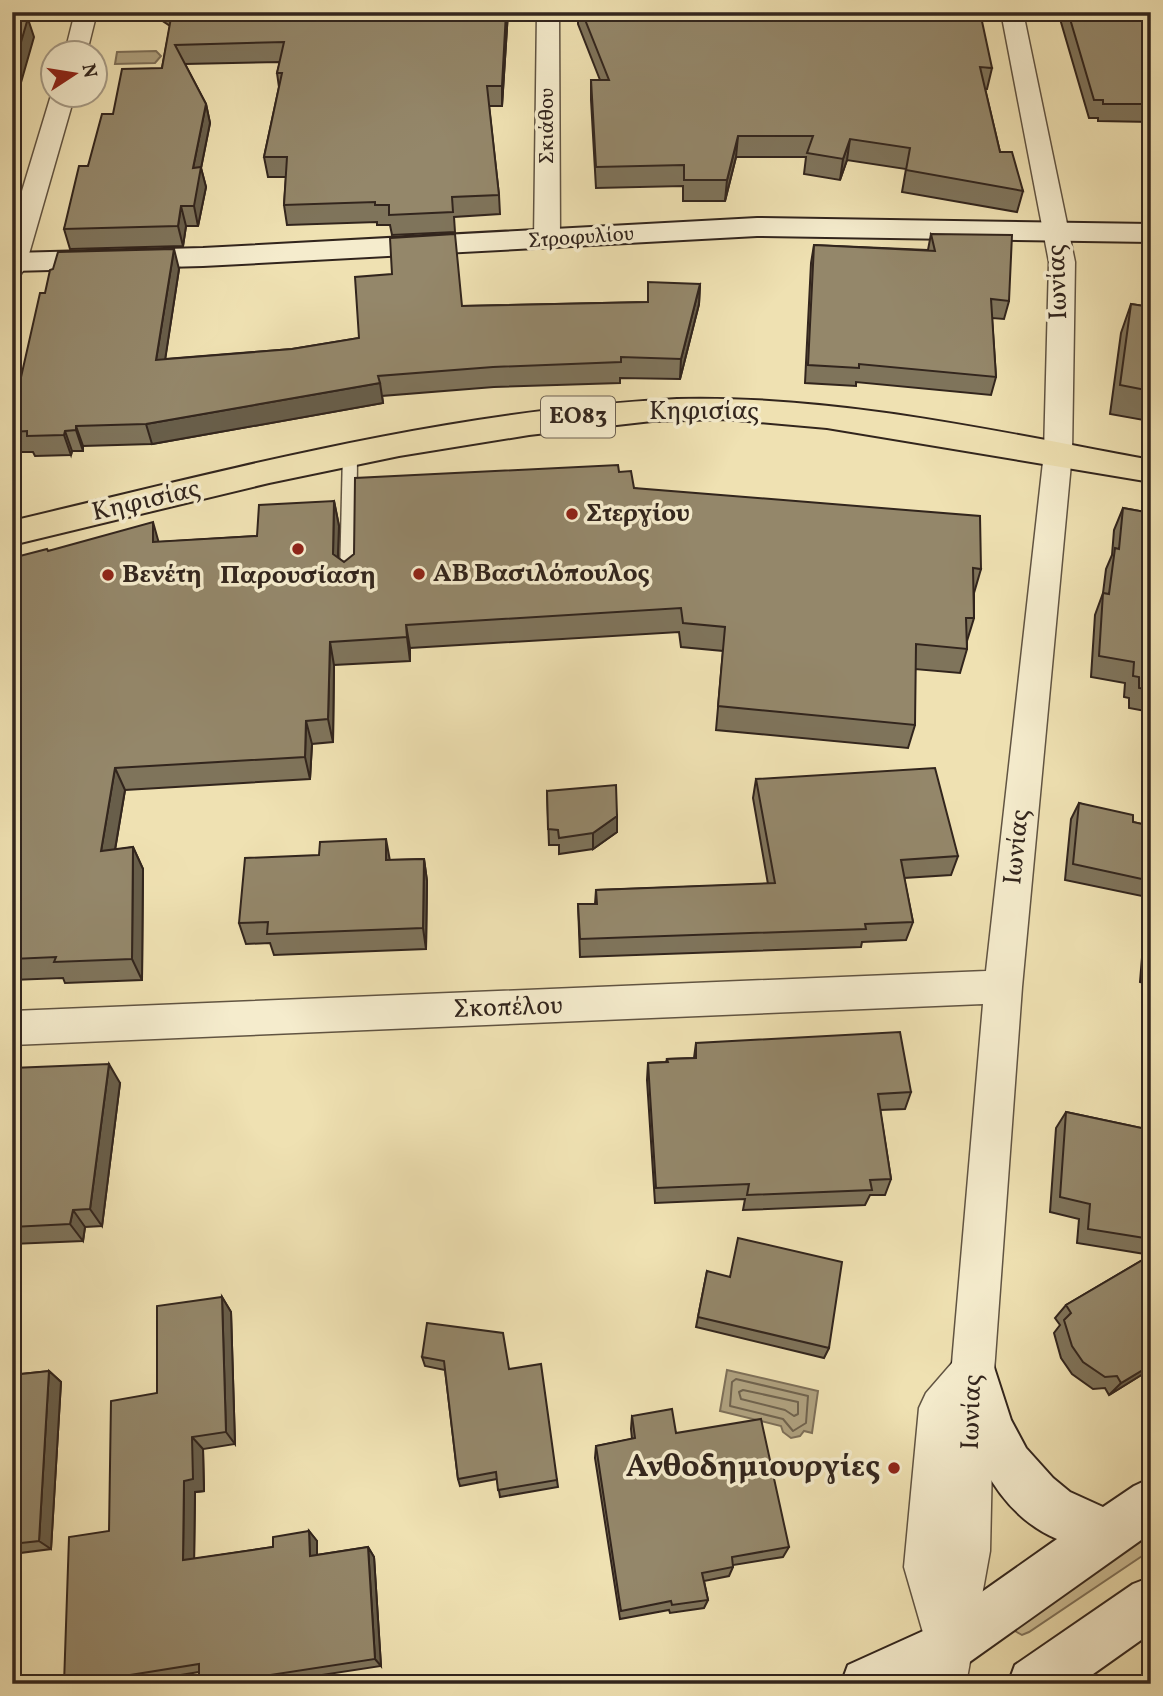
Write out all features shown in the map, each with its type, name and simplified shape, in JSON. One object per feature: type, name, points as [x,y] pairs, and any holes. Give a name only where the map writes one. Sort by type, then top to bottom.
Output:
[{"type":"main road","name":"Κηφισίας","points":[[12,533],[350,453],[482,430],[604,414],[726,409],[836,417],[1151,471]]},
{"type":"street","points":[[80,38],[86,12]]},
{"type":"street","name":"Σκιάθου","points":[[547,240],[548,12]]},
{"type":"street","name":"Ιωνίας","points":[[946,1665],[967,1551],[973,1373],[1003,987],[1058,453],[1062,262],[1012,12]]},
{"type":"street","points":[[13,264],[60,108]]},
{"type":"street","name":"Στροφυλίου","points":[[13,264],[190,258],[804,226],[1151,233]]},
{"type":"street","name":"Σκοπέλου","points":[[12,1028],[1003,987]]},
{"type":"street","points":[[973,1373],[986,1423],[1016,1477],[1054,1511],[1107,1532]]},
{"type":"street","points":[[867,1684],[946,1665],[1107,1532],[1151,1503]]},
{"type":"street","points":[[1034,1684],[1151,1602]]},
{"type":"lane","points":[[348,578],[350,453]]},
{"type":"shaded area","points":[[1151,1529],[1151,1550],[1029,1632],[1022,1635],[1015,1631],[1016,1619]]},
{"type":"water","points":[[156,51],[161,56],[155,63],[115,64],[117,52]]},
{"type":"water","points":[[727,1370],[818,1391],[812,1433],[804,1431],[800,1436],[791,1438],[783,1432],[781,1426],[720,1411]]},
{"type":"building","points":[[12,12],[21,12],[21,15],[28,18],[12,73]]},
{"type":"building","points":[[172,12],[506,12],[502,86],[487,86],[499,195],[452,197],[453,212],[389,215],[389,205],[375,205],[375,202],[284,205],[287,157],[264,157],[282,73],[277,73],[284,42],[175,45],[206,104],[193,168],[201,167],[194,206],[181,206],[178,226],[64,229],[79,166],[88,166],[102,114],[113,114],[122,69],[162,68]]},
{"type":"building","points":[[582,12],[667,12],[672,13],[676,21],[739,12],[980,12],[992,68],[980,67],[1000,152],[1012,152],[1023,191],[906,170],[910,148],[850,139],[843,159],[807,153],[813,136],[738,136],[727,180],[684,180],[684,165],[596,167],[591,80],[609,80]]},
{"type":"building","points":[[1068,12],[1148,12],[1151,22],[1151,104],[1103,104],[1103,100],[1094,100]]},
{"type":"building","points":[[455,234],[462,306],[648,302],[648,282],[700,284],[681,359],[621,357],[621,362],[493,367],[378,376],[380,383],[146,424],[76,426],[76,430],[65,431],[64,435],[27,436],[27,431],[12,432],[12,417],[40,293],[45,293],[50,270],[53,269],[58,252],[174,249],[156,360],[292,349],[359,338],[355,277],[392,274],[390,238]]},
{"type":"building","points":[[931,234],[1012,235],[1009,301],[991,299],[996,377],[859,364],[859,368],[808,365],[814,245],[935,251]]},
{"type":"building","points":[[1131,304],[1151,307],[1151,391],[1120,385]]},
{"type":"building","points":[[618,465],[619,472],[631,471],[634,488],[980,516],[981,569],[973,568],[974,618],[966,618],[967,649],[916,644],[915,725],[718,706],[725,627],[683,623],[681,608],[406,625],[407,637],[330,642],[328,719],[306,721],[305,757],[115,768],[101,851],[133,847],[132,959],[54,962],[56,957],[12,959],[12,558],[47,549],[48,551],[153,522],[153,542],[257,536],[259,505],[334,501],[333,554],[344,562],[354,554],[355,478]]},
{"type":"building","points":[[1123,508],[1151,513],[1151,690],[1139,688],[1139,677],[1133,676],[1134,662],[1099,656],[1103,593],[1109,594],[1115,548],[1119,549]]},
{"type":"building","points":[[935,768],[958,856],[901,860],[913,922],[865,924],[866,929],[580,939],[578,904],[597,904],[596,890],[775,883],[756,779]]},
{"type":"building","points":[[616,785],[617,816],[593,833],[559,838],[558,830],[548,829],[547,791]]},
{"type":"building","points":[[1079,803],[1133,815],[1133,822],[1151,826],[1151,881],[1073,864]]},
{"type":"building","points":[[386,839],[386,860],[424,859],[423,928],[267,934],[268,922],[239,923],[245,858],[319,855],[320,842]]},
{"type":"building","points":[[900,1032],[911,1092],[878,1094],[891,1179],[870,1180],[872,1190],[747,1195],[749,1184],[656,1188],[648,1063],[696,1058],[696,1043]]},
{"type":"building","points":[[109,1064],[90,1209],[73,1210],[70,1224],[12,1227],[12,1068]]},
{"type":"building","points":[[1066,1112],[1151,1130],[1151,1239],[1088,1229],[1090,1204],[1060,1197]]},
{"type":"building","points":[[738,1238],[842,1262],[829,1348],[698,1317],[707,1271],[730,1277]]},
{"type":"building","points":[[1151,1255],[1151,1365],[1121,1383],[1117,1376],[1105,1377],[1083,1362],[1072,1346],[1064,1320],[1071,1313],[1066,1305]]},
{"type":"building","points":[[222,1297],[226,1432],[192,1437],[193,1479],[184,1481],[183,1560],[273,1547],[273,1537],[309,1531],[310,1556],[368,1547],[375,1659],[212,1684],[199,1684],[199,1664],[64,1684],[69,1537],[109,1531],[111,1401],[157,1393],[157,1306]]},
{"type":"building","points":[[427,1323],[503,1333],[509,1369],[541,1364],[557,1480],[498,1490],[496,1472],[458,1479],[444,1361],[422,1357]]},
{"type":"building","points":[[49,1371],[39,1541],[12,1544],[12,1375]]},
{"type":"building","points":[[672,1409],[676,1433],[761,1419],[789,1547],[732,1557],[733,1567],[702,1573],[708,1600],[672,1605],[671,1601],[621,1611],[596,1446],[635,1438],[632,1416]]},
{"type":"place","name":"Στεργίου","points":[[572,514]]},
{"type":"place","name":"Παρουσίαση","points":[[298,549]]},
{"type":"place","name":"ΑΒ Βασιλόπουλος","points":[[419,574]]},
{"type":"place","name":"Βενέτη","points":[[108,575]]},
{"type":"place","name":"Ανθοδημιουργίες","points":[[894,1468]]}]
